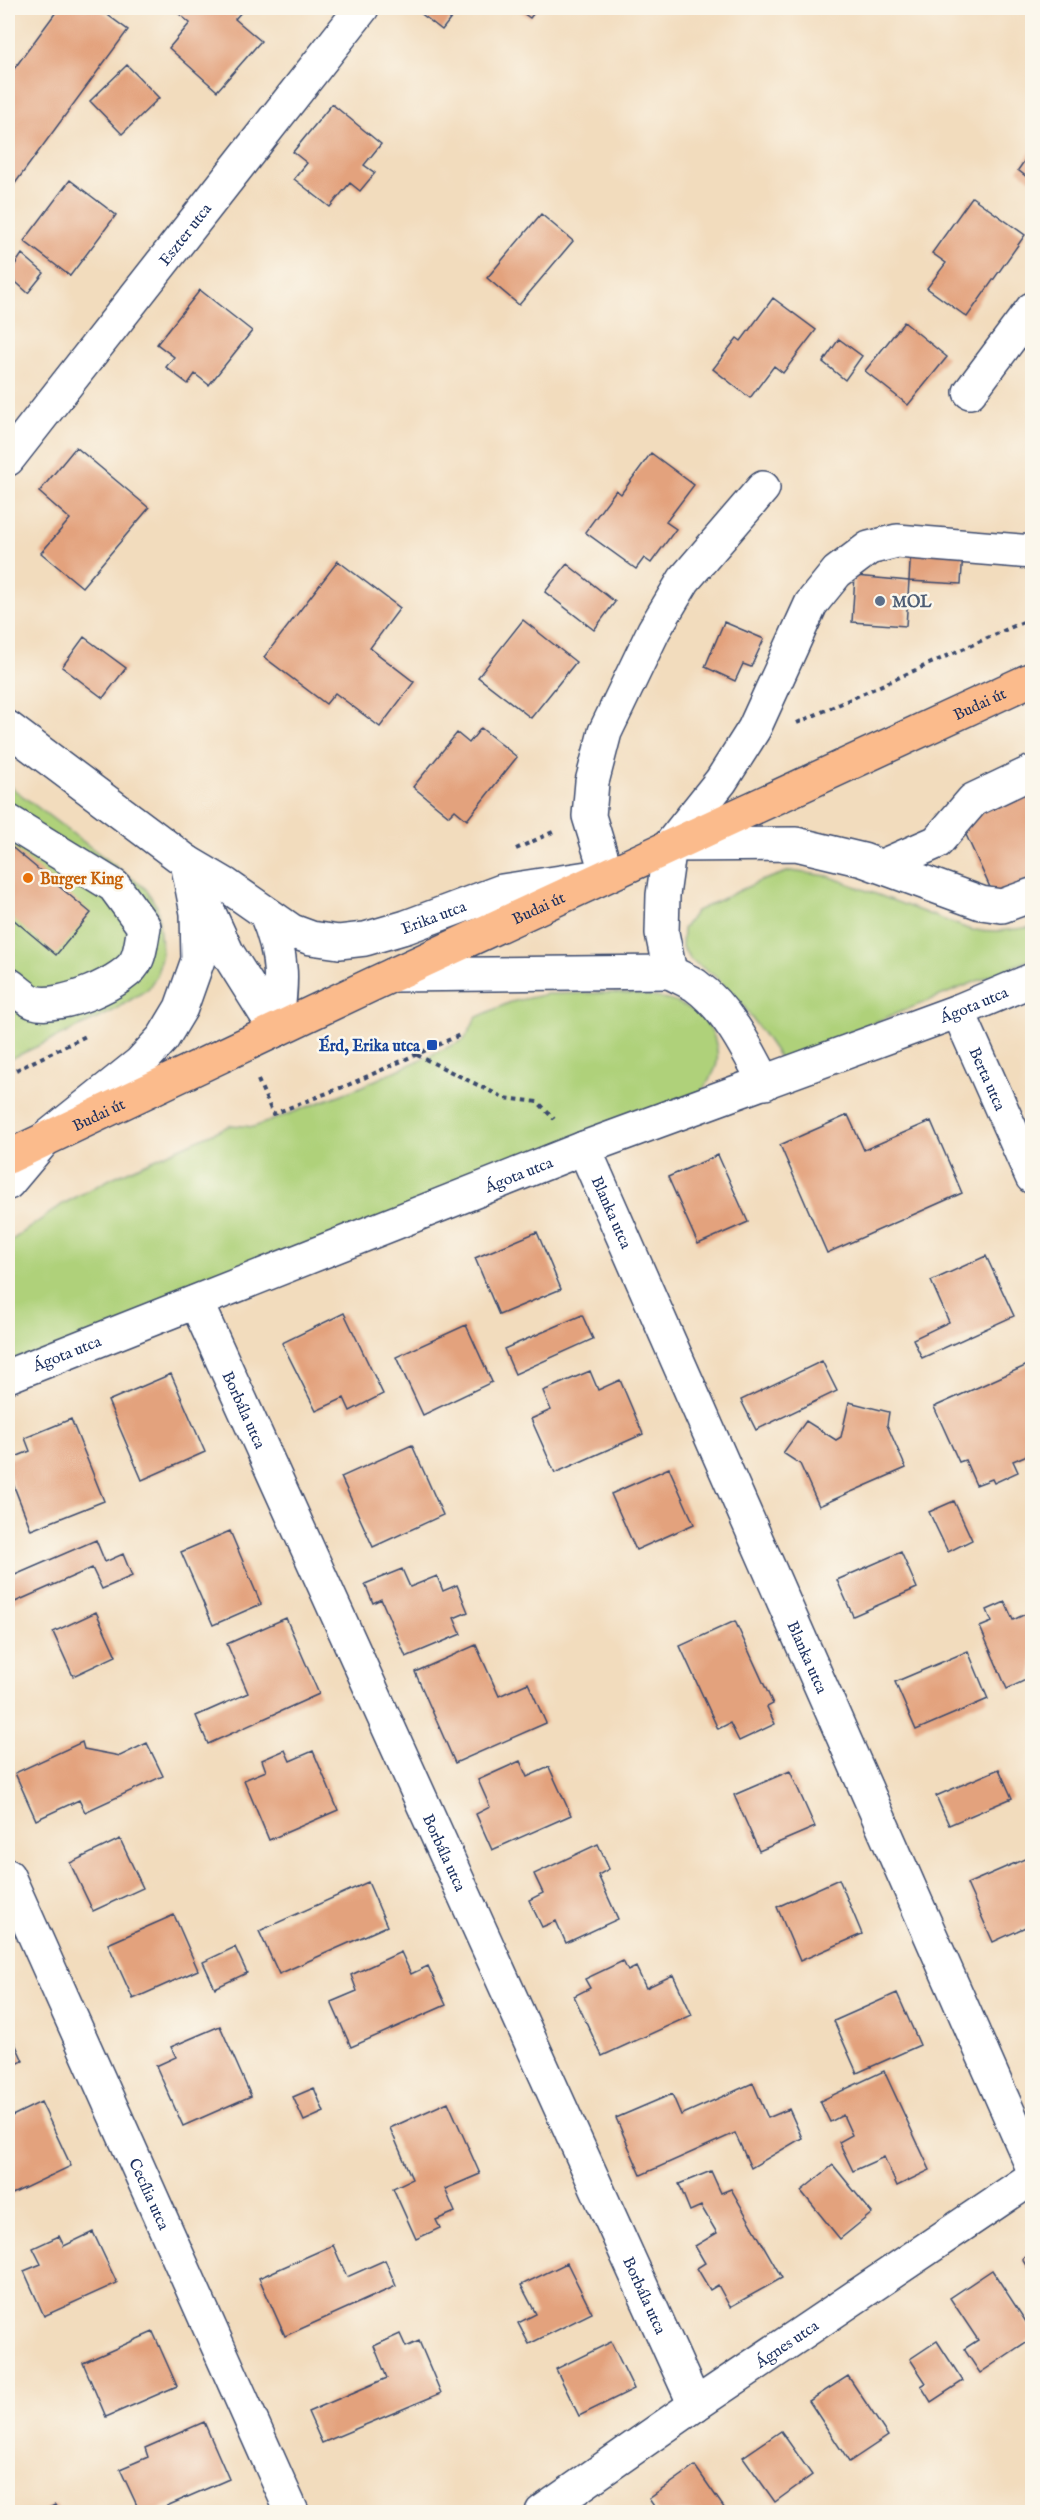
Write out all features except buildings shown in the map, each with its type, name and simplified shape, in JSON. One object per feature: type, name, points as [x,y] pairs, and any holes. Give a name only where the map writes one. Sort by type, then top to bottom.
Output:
[{"type":"main road","name":"Budai út","points":[[8,1157],[670,845],[1032,679]]},
{"type":"street","name":"Eszter utca","points":[[8,459],[362,8]]},
{"type":"street","points":[[970,392],[1032,309]]},
{"type":"street","points":[[607,875],[589,816],[592,782],[605,732],[654,630],[684,580],[763,488]]},
{"type":"street","points":[[670,972],[662,933],[663,896],[670,845],[721,781],[753,729],[811,604],[837,572],[869,548],[897,541],[1032,552]]},
{"type":"street","name":"Erika utca","points":[[8,728],[188,862],[226,885],[292,931],[311,938],[339,942],[365,939],[406,927],[502,891],[607,875]]},
{"type":"street","points":[[882,866],[937,842],[965,807],[974,800],[1032,772]]},
{"type":"street","points":[[8,821],[114,886],[144,927],[137,960],[120,979],[72,999],[51,1003],[34,1002],[8,984]]},
{"type":"street","points":[[670,845],[796,844],[882,866],[981,903],[1002,906],[1032,895]]},
{"type":"street","points":[[45,1139],[140,1063],[163,1038],[181,1008],[198,960],[197,913],[188,862]]},
{"type":"street","name":"Erika utca","points":[[188,862],[227,952],[276,1030]]},
{"type":"street","points":[[266,914],[277,940],[280,960],[280,996],[276,1030]]},
{"type":"street","points":[[393,975],[670,972],[695,986],[717,1007],[742,1040],[765,1083]]},
{"type":"street","name":"Ágota utca","points":[[8,1376],[584,1148],[958,1011],[1032,980]]},
{"type":"street","name":"Berta utca","points":[[958,1011],[1032,1177]]},
{"type":"street","name":"Budai út","points":[[8,1183],[45,1139]]},
{"type":"street","name":"Blanka utca","points":[[584,1148],[1032,2166]]},
{"type":"street","name":"Borbála utca","points":[[196,1302],[696,2405]]},
{"type":"street","name":"Cecília utca","points":[[8,1876],[292,2512]]},
{"type":"street","name":"Ágnes utca","points":[[542,2512],[1032,2178]]},
{"type":"path","points":[[795,723],[1032,618]]},
{"type":"path","points":[[242,1046],[273,1114],[348,1085],[462,1034]]},
{"type":"path","points":[[417,1055],[504,1098],[538,1102],[584,1148]]},
{"type":"green space","points":[[8,785],[146,889],[157,907],[162,953],[157,975],[148,989],[111,1012],[8,1060]]},
{"type":"green space","points":[[790,871],[828,876],[971,930],[999,931],[1032,927],[1032,959],[781,1060],[742,1004],[715,976],[691,960],[682,947],[683,929],[696,911],[758,882]]},
{"type":"green space","points":[[547,994],[641,995],[665,999],[687,1007],[704,1019],[714,1037],[717,1060],[714,1072],[702,1091],[8,1370],[8,1243],[63,1204],[112,1178],[231,1125],[254,1127],[358,1088],[464,1040],[477,1017],[511,1002]]},
{"type":"place","name":"MOL","points":[[880,601]]},
{"type":"place","name":"Burger King","points":[[28,878]]},
{"type":"place","name":"Érd, Erika utca","points":[[432,1045]]}]
